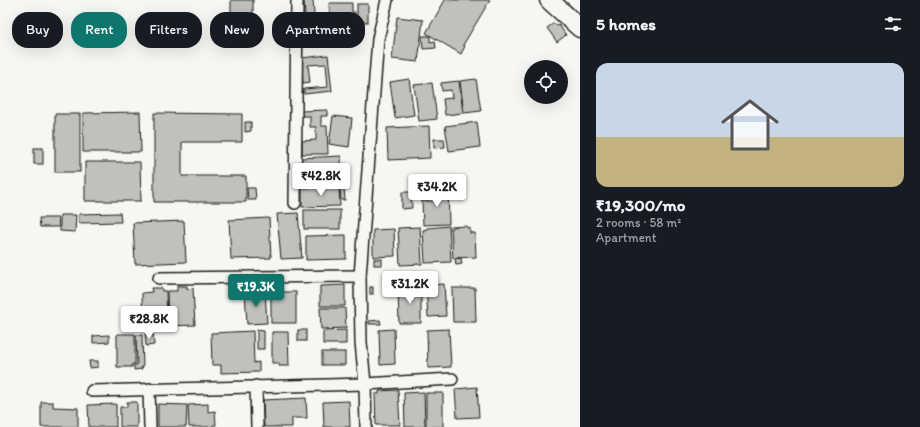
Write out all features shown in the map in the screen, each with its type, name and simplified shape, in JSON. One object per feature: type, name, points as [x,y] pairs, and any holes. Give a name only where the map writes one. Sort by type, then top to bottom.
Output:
[{"type":"main road","points":[[549,0],[580,28]]},
{"type":"street","points":[[295,203],[297,0]]},
{"type":"street","points":[[366,427],[365,384],[361,342],[360,276],[378,39],[387,0]]},
{"type":"street","points":[[159,278],[360,276]]},
{"type":"street","points":[[92,391],[365,384],[452,379]]},
{"type":"street","points":[[256,386],[257,427]]},
{"type":"street","points":[[149,390],[150,427]]},
{"type":"building","points":[[231,0],[253,0],[253,12],[231,12]]},
{"type":"building","points":[[304,0],[313,0],[314,12],[305,12]]},
{"type":"building","points":[[445,0],[490,0],[463,45],[465,46],[461,54],[426,33]]},
{"type":"building","points":[[329,3],[352,3],[352,12],[329,12]]},
{"type":"building","points":[[357,4],[368,4],[368,22],[365,22],[365,12],[357,12]]},
{"type":"building","points":[[397,17],[423,20],[418,62],[392,59]]},
{"type":"building","points":[[554,23],[557,26],[559,25],[566,35],[557,42],[547,28]]},
{"type":"building","points":[[422,36],[430,36],[430,42],[435,41],[436,48],[423,49]]},
{"type":"building","points":[[328,55],[332,91],[304,94],[304,89],[328,87],[326,64],[308,65],[310,82],[303,83],[301,58]]},
{"type":"building","points":[[409,79],[414,115],[395,118],[390,82]]},
{"type":"building","points":[[476,79],[481,111],[464,113],[460,81]]},
{"type":"building","points":[[459,81],[463,113],[445,115],[443,99],[452,98],[451,90],[442,91],[441,83]]},
{"type":"building","points":[[432,83],[437,119],[419,121],[414,85]]},
{"type":"building","points":[[327,110],[327,116],[321,116],[321,126],[327,126],[328,154],[302,154],[302,141],[316,140],[316,127],[310,127],[310,116],[301,116],[301,111]]},
{"type":"building","points":[[140,112],[141,152],[83,152],[83,113]]},
{"type":"building","points":[[154,113],[242,114],[242,142],[182,142],[182,176],[246,176],[246,202],[154,202]]},
{"type":"building","points":[[55,114],[80,114],[80,172],[55,172]]},
{"type":"building","points":[[333,116],[352,118],[349,147],[329,144]]},
{"type":"building","points":[[245,122],[251,122],[251,131],[245,132]]},
{"type":"building","points":[[477,122],[480,147],[449,151],[445,126]]},
{"type":"building","points":[[429,126],[430,158],[388,160],[387,128]]},
{"type":"building","points":[[434,139],[444,139],[445,147],[434,148]]},
{"type":"building","points":[[34,148],[43,148],[43,164],[34,164]]},
{"type":"building","points":[[341,156],[342,183],[302,185],[300,158]]},
{"type":"building","points":[[85,162],[140,162],[141,201],[85,201]]},
{"type":"building","points":[[346,170],[347,180],[343,180],[342,171]]},
{"type":"building","points":[[420,186],[425,186],[426,191],[421,192]]},
{"type":"building","points":[[436,186],[448,186],[449,224],[423,225],[422,201],[436,201]]},
{"type":"building","points":[[339,187],[340,206],[302,207],[302,188]]},
{"type":"building","points":[[247,188],[255,188],[256,200],[248,200]]},
{"type":"building","points":[[340,188],[344,188],[345,200],[341,200]]},
{"type":"building","points":[[402,192],[411,192],[412,208],[402,209]]},
{"type":"building","points":[[304,210],[340,210],[340,229],[304,229]]},
{"type":"building","points":[[120,213],[121,222],[79,223],[79,214]]},
{"type":"building","points":[[298,213],[302,258],[281,259],[277,214]]},
{"type":"building","points":[[60,215],[76,215],[75,232],[60,231]]},
{"type":"building","points":[[39,218],[58,218],[59,227],[40,227]]},
{"type":"building","points":[[269,218],[271,258],[231,259],[229,220]]},
{"type":"building","points":[[184,221],[186,262],[135,264],[133,223]]},
{"type":"building","points":[[449,226],[451,262],[425,263],[423,230],[427,228]]},
{"type":"building","points":[[467,226],[467,228],[470,228],[470,233],[475,233],[476,257],[453,258],[451,227]]},
{"type":"building","points":[[420,227],[422,264],[400,265],[398,228]]},
{"type":"building","points":[[394,229],[395,256],[373,257],[373,230]]},
{"type":"building","points":[[346,235],[346,259],[306,260],[306,236]]},
{"type":"building","points":[[461,258],[462,264],[456,265],[455,259]]},
{"type":"building","points":[[374,259],[382,259],[382,265],[374,265]]},
{"type":"building","points":[[444,284],[446,316],[428,317],[426,285]]},
{"type":"building","points":[[345,285],[345,306],[320,306],[320,286]]},
{"type":"building","points":[[410,285],[422,285],[421,323],[399,323],[398,288],[410,288]]},
{"type":"building","points":[[177,286],[187,286],[187,289],[193,288],[195,325],[168,326],[167,291],[177,291]]},
{"type":"building","points":[[370,287],[373,287],[373,294],[370,294]]},
{"type":"building","points":[[151,288],[162,288],[162,291],[166,291],[167,326],[143,327],[142,293],[152,292]]},
{"type":"building","points":[[452,288],[475,288],[476,322],[453,322]]},
{"type":"building","points":[[265,291],[267,323],[247,324],[245,292]]},
{"type":"building","points":[[271,292],[296,292],[296,323],[271,323]]},
{"type":"building","points":[[320,308],[345,308],[346,328],[321,329]]},
{"type":"building","points":[[380,320],[381,324],[369,324],[369,321]]},
{"type":"building","points":[[394,329],[395,364],[380,365],[379,330]]},
{"type":"building","points":[[449,329],[451,367],[428,368],[427,330]]},
{"type":"building","points":[[257,330],[264,331],[264,349],[257,349]]},
{"type":"building","points":[[298,330],[306,330],[306,341],[298,341]]},
{"type":"building","points":[[346,330],[346,344],[323,344],[323,331]]},
{"type":"building","points":[[253,331],[254,363],[259,362],[259,372],[221,373],[221,365],[212,365],[211,333]]},
{"type":"building","points":[[272,332],[288,332],[289,366],[279,366],[279,363],[272,363]]},
{"type":"building","points":[[117,334],[135,334],[135,364],[132,364],[132,367],[117,367]]},
{"type":"building","points":[[145,334],[153,334],[154,345],[146,346]]},
{"type":"building","points":[[109,335],[109,342],[93,343],[93,336]]},
{"type":"building","points":[[136,335],[142,335],[143,367],[141,368],[142,369],[134,370],[134,365],[137,365]]},
{"type":"building","points":[[322,352],[345,352],[345,365],[322,365]]},
{"type":"building","points":[[89,361],[98,361],[98,367],[90,368]]},
{"type":"building","points":[[477,387],[479,417],[457,418],[455,389]]},
{"type":"building","points":[[398,390],[400,425],[376,425],[375,394],[379,394],[379,391]]},
{"type":"building","points":[[424,392],[425,427],[405,427],[404,393]]},
{"type":"building","points":[[426,393],[443,393],[443,427],[426,427]]},
{"type":"building","points":[[306,398],[307,418],[292,418],[292,427],[264,427],[263,400]]},
{"type":"building","points":[[349,401],[350,427],[324,427],[323,402]]},
{"type":"building","points":[[41,402],[53,402],[53,407],[78,408],[78,427],[41,427]]},
{"type":"building","points":[[127,402],[137,402],[137,427],[120,427],[120,407],[127,407]]},
{"type":"building","points":[[116,404],[116,427],[89,427],[88,405]]},
{"type":"building","points":[[158,404],[187,405],[186,427],[158,427]]},
{"type":"building","points":[[208,404],[208,412],[215,411],[216,425],[213,425],[213,427],[189,427],[188,405]]}]
